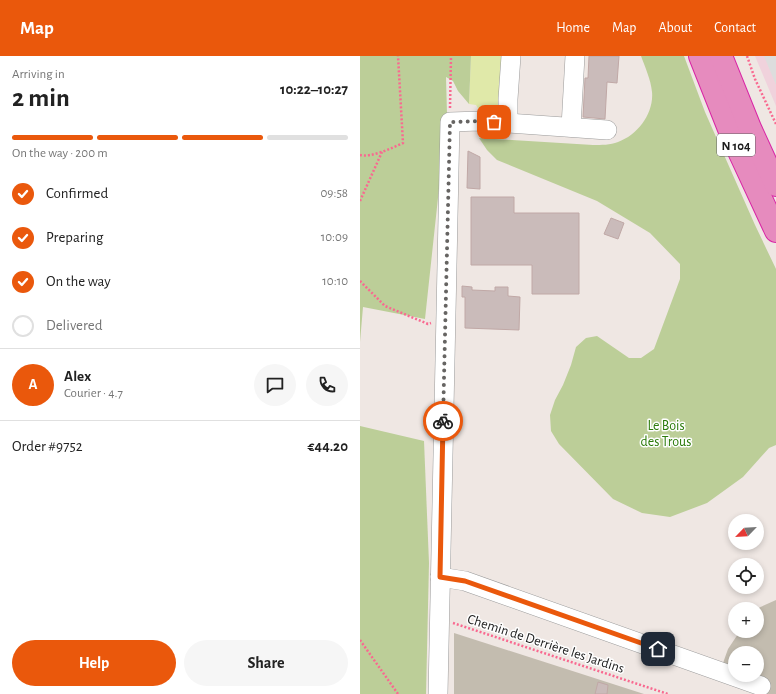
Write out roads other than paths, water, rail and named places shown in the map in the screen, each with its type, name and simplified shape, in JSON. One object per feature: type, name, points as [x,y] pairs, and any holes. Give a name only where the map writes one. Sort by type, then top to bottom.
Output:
[{"type":"highway","name":"N 104","points":[[700,56],[731,134],[776,232]]},
{"type":"highway","name":"N 104","points":[[721,56],[750,128],[776,185]]},
{"type":"street","points":[[508,123],[511,56]]},
{"type":"street","points":[[571,127],[575,56]]},
{"type":"street","points":[[438,694],[450,122],[480,121],[607,130]]},
{"type":"street","points":[[440,577],[465,581],[761,686]]},
{"type":"park label","name":"Le Bois des Trous","points":[[666,434]]}]
